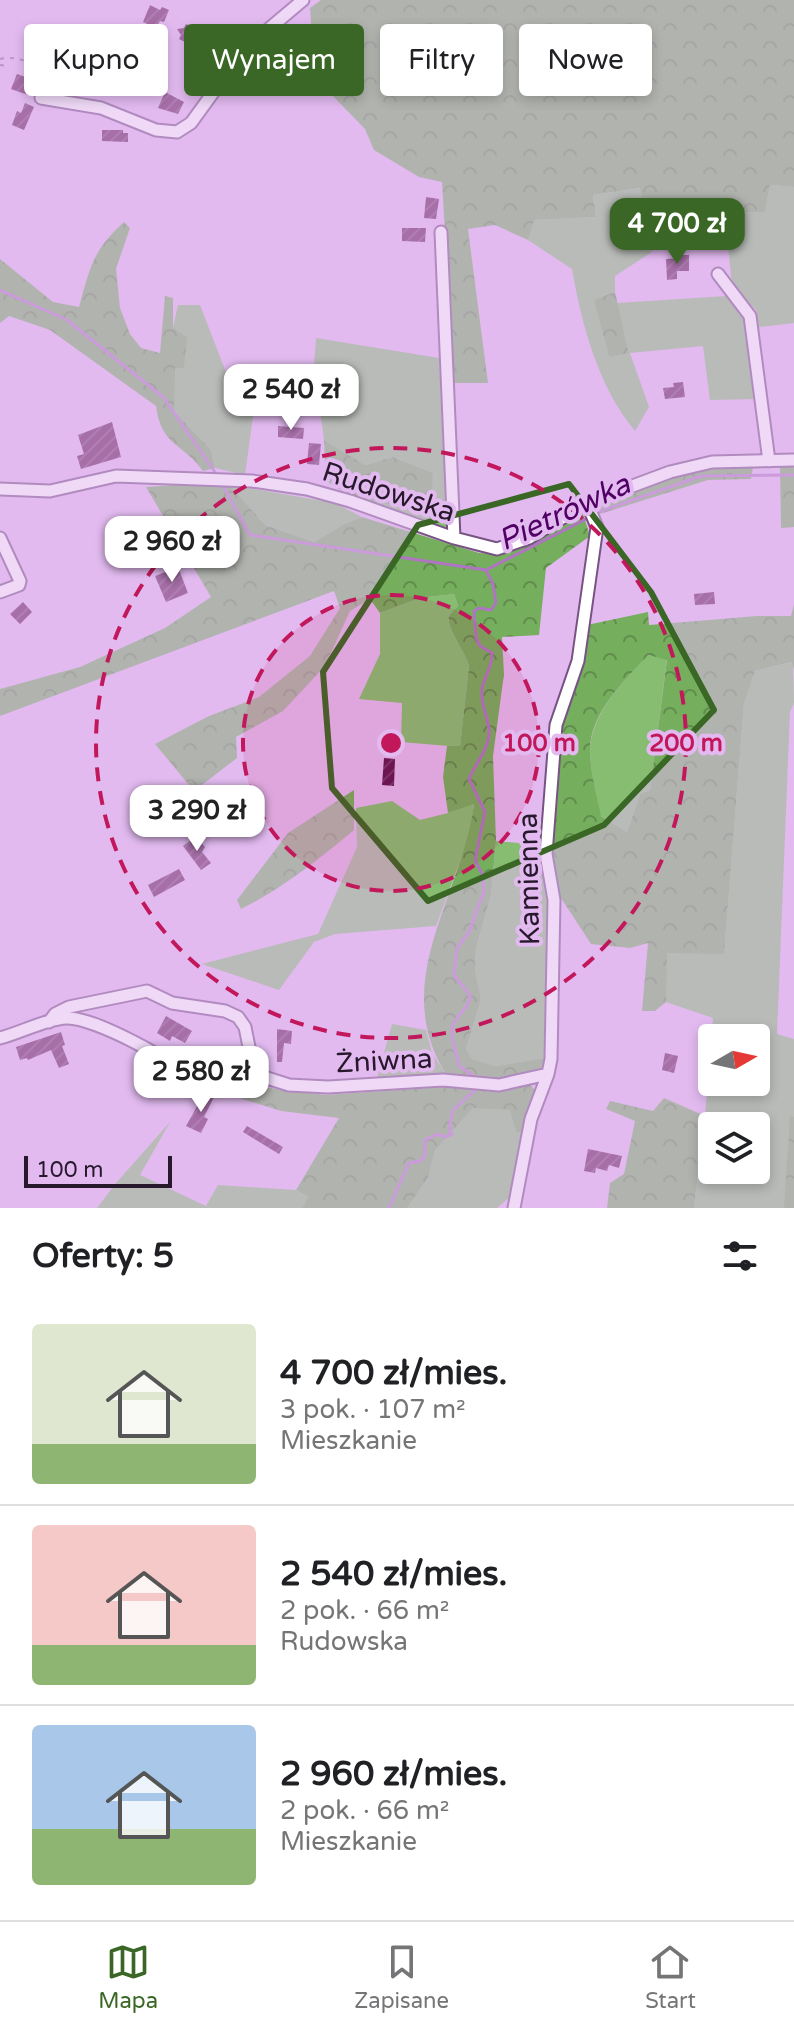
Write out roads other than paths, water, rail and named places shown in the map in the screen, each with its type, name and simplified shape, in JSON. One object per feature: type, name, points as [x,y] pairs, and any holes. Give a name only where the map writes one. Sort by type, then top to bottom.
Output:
[{"type":"street","points":[[41,98],[94,107],[156,130],[177,132],[191,123],[221,81],[258,38],[303,0]]},
{"type":"street","points":[[441,232],[454,538]]},
{"type":"street","points":[[718,274],[750,316],[769,461]]},
{"type":"street","name":"Rudowska","points":[[0,489],[50,491],[116,476],[252,481],[307,489],[454,538],[497,549],[529,538],[587,503],[670,472],[712,462],[794,460]]},
{"type":"street","name":"Kamienna","points":[[514,1208],[531,1119],[551,1059],[554,900],[546,854],[556,725],[578,661],[597,527],[587,503]]},
{"type":"street","points":[[0,538],[20,581],[19,585],[0,592]]},
{"type":"street","name":"Żniwna","points":[[49,1022],[55,1014],[69,1007],[147,991],[172,1003],[225,1011],[238,1017],[245,1027],[253,1067],[264,1077],[289,1085],[328,1087],[443,1080],[499,1085],[548,1074]]},
{"type":"street","points":[[0,1038],[65,1018],[81,1019],[158,1054],[194,1081]]},
{"type":"waterway","points":[[0,290],[67,320],[163,397],[217,475]]},
{"type":"waterway","name":"Pietrówka","points":[[596,513],[701,476],[794,475]]},
{"type":"waterway","points":[[222,484],[250,535],[486,570]]},
{"type":"waterway","name":"Pietrówka","points":[[486,570],[590,517]]},
{"type":"waterway","name":"Pietrówka","points":[[474,1076],[459,1066],[452,1032],[470,995],[454,975],[457,948],[469,932],[484,891],[482,874],[475,860],[485,812],[469,779],[484,750],[489,732],[482,695],[492,653],[480,646],[476,638],[474,611],[479,608],[491,610],[496,603],[493,584],[486,570]]},
{"type":"waterway","name":"Pietrówka","points":[[389,1208],[409,1163],[420,1161],[425,1155],[425,1140],[438,1134],[445,1137],[452,1134],[449,1129],[453,1110],[475,1090]]}]
